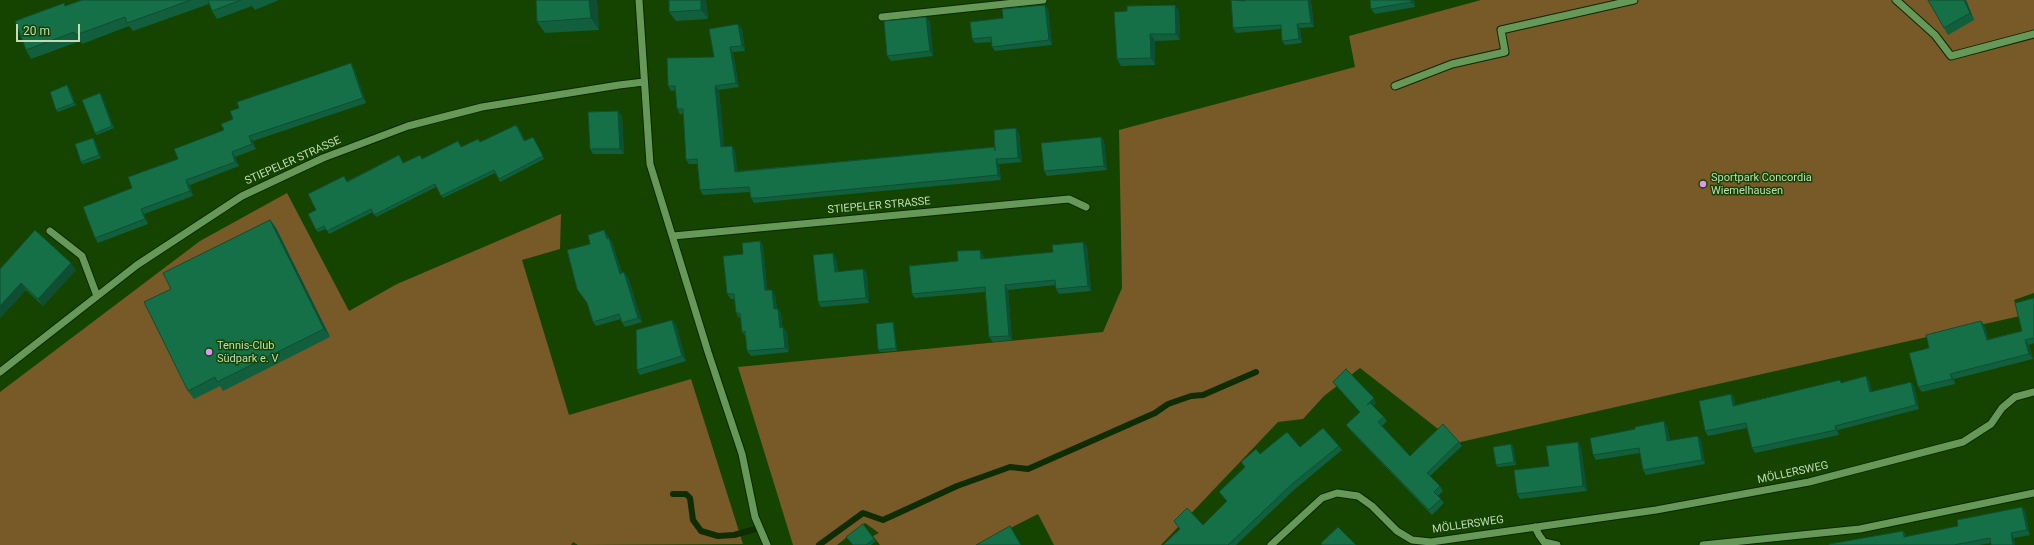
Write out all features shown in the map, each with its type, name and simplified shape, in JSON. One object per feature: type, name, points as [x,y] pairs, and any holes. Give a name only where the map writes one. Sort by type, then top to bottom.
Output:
[{"type":"street","points":[[639,0],[650,164],[708,352],[742,454],[755,517],[767,545]]},
{"type":"street","points":[[882,17],[1043,0]]},
{"type":"street","points":[[1395,86],[1452,64],[1505,52],[1501,30],[1634,0]]},
{"type":"street","points":[[1896,0],[1935,35],[1951,56],[2034,34]]},
{"type":"street","name":"STIEPELER STRASSE","points":[[0,372],[137,265],[242,196],[323,158],[408,126],[482,107],[620,84],[644,82]]},
{"type":"street","name":"STIEPELER STRASSE","points":[[673,236],[1069,199],[1086,207]]},
{"type":"street","points":[[50,232],[82,256],[97,296]]},
{"type":"street","name":"MÖLLERSWEG","points":[[1271,545],[1322,498],[1337,493],[1358,496],[1372,506],[1397,531],[1412,540],[1431,542],[1656,510],[1810,482],[1963,442],[1991,424],[2002,408],[2015,397],[2034,392]]},
{"type":"street","points":[[1703,545],[1860,529],[2034,493]]},
{"type":"street","points":[[1535,527],[1544,542],[1557,545]]},
{"type":"shaded area","points":[[1481,0],[2034,0],[2034,293],[2014,300],[2020,316],[1456,443],[1360,368],[1324,396],[1303,419],[1278,422],[1161,545],[1054,545],[1038,514],[977,545],[880,545],[873,536],[879,533],[865,523],[837,545],[793,545],[738,367],[1103,332],[1122,288],[1119,130],[1355,67],[1349,36]]},
{"type":"shaded area","points":[[287,193],[349,311],[397,284],[561,214],[560,249],[522,260],[569,415],[691,379],[743,544],[578,545],[573,542],[571,545],[0,545],[0,392],[200,241]]},
{"type":"building","points":[[82,0],[191,0],[127,23],[125,17],[76,35],[74,32],[26,50],[15,21],[64,3],[65,6]]},
{"type":"building","points":[[208,0],[241,0],[212,11]]},
{"type":"building","points":[[536,0],[589,0],[591,18],[537,22]]},
{"type":"building","points":[[669,0],[701,0],[701,10],[669,12]]},
{"type":"building","points":[[1231,0],[1308,0],[1311,23],[1297,24],[1299,39],[1282,41],[1281,25],[1233,28]]},
{"type":"building","points":[[1370,0],[1411,0],[1411,2],[1371,9]]},
{"type":"building","points":[[1928,0],[1964,0],[1970,13],[1944,28]]},
{"type":"building","points":[[1045,5],[1049,40],[992,47],[991,37],[972,39],[970,22],[1003,18],[1002,9]]},
{"type":"building","points":[[1175,5],[1176,34],[1150,34],[1151,58],[1117,59],[1114,12],[1127,11],[1127,6]]},
{"type":"building","points":[[926,17],[930,51],[887,56],[884,21]]},
{"type":"building","points":[[738,24],[742,46],[730,47],[736,83],[715,86],[721,147],[732,146],[735,172],[995,147],[994,130],[1016,128],[1018,158],[996,159],[998,175],[760,198],[751,198],[749,187],[700,190],[697,159],[686,160],[683,109],[677,109],[675,86],[668,86],[667,58],[714,57],[709,29]]},
{"type":"building","points":[[351,63],[363,98],[249,136],[252,144],[232,152],[235,162],[186,180],[190,191],[141,209],[145,219],[95,238],[83,207],[132,188],[128,177],[178,159],[174,149],[224,130],[221,124],[233,119],[230,111],[239,108],[237,102]]},
{"type":"building","points":[[67,85],[74,103],[56,110],[50,92]]},
{"type":"building","points":[[100,93],[112,126],[95,133],[82,100]]},
{"type":"building","points":[[618,111],[620,149],[590,149],[588,112]]},
{"type":"building","points":[[516,125],[524,141],[533,137],[543,156],[499,179],[494,170],[441,196],[435,184],[374,215],[371,209],[327,231],[324,226],[316,230],[308,214],[316,210],[308,194],[344,176],[347,182],[399,155],[403,163],[420,155],[422,159],[458,141],[461,147],[478,139],[480,142]]},
{"type":"building","points":[[1101,137],[1104,166],[1044,171],[1041,143]]},
{"type":"building","points":[[93,138],[99,155],[81,162],[75,144]]},
{"type":"building","points":[[270,220],[324,329],[217,382],[215,377],[188,391],[144,302],[171,289],[163,273]]},
{"type":"building","points":[[35,230],[71,263],[38,299],[21,283],[0,306],[0,269]]},
{"type":"building","points":[[604,230],[607,239],[609,238],[620,274],[624,272],[638,318],[622,323],[619,314],[593,322],[587,303],[577,289],[567,250],[590,244],[588,235]]},
{"type":"building","points":[[760,241],[765,290],[772,290],[774,309],[778,309],[780,328],[783,327],[785,348],[747,351],[745,331],[742,332],[740,313],[736,313],[734,294],[727,294],[723,256],[743,254],[742,243]]},
{"type":"building","points":[[1083,242],[1088,286],[1056,289],[1055,280],[1005,285],[1009,336],[989,337],[985,287],[912,294],[909,266],[958,261],[957,251],[980,250],[981,259],[1053,252],[1052,245]]},
{"type":"building","points":[[833,253],[835,272],[863,269],[866,298],[818,302],[813,255]]},
{"type":"building","points":[[2034,298],[2034,338],[2025,340],[2029,354],[1950,374],[1952,379],[1918,387],[1909,353],[1929,348],[1926,335],[1981,321],[1987,340],[2022,331],[2015,303]]},
{"type":"building","points":[[672,320],[682,356],[637,370],[636,330]]},
{"type":"building","points":[[893,322],[896,348],[878,350],[876,324]]},
{"type":"building","points":[[1346,369],[1374,398],[1367,405],[1370,403],[1384,417],[1378,422],[1410,456],[1443,424],[1459,442],[1427,473],[1440,486],[1434,492],[1441,499],[1429,510],[1346,425],[1360,412],[1333,382]]},
{"type":"building","points":[[1866,376],[1870,392],[1911,382],[1916,405],[1835,426],[1836,430],[1752,448],[1746,423],[1705,431],[1699,401],[1731,394],[1733,406],[1840,380],[1841,383]]},
{"type":"building","points":[[1664,421],[1667,441],[1698,436],[1702,460],[1643,470],[1639,448],[1593,455],[1590,438],[1635,429],[1635,427]]},
{"type":"building","points":[[1323,428],[1339,446],[1292,484],[1228,545],[1163,545],[1180,529],[1174,521],[1187,508],[1203,525],[1227,501],[1219,492],[1245,467],[1241,462],[1256,449],[1260,454],[1287,432],[1300,447]]},
{"type":"building","points":[[1578,442],[1583,486],[1517,494],[1514,470],[1549,466],[1546,446]]},
{"type":"building","points":[[1511,444],[1514,462],[1496,465],[1493,447]]},
{"type":"building","points":[[2022,507],[2027,530],[2011,533],[2013,545],[1991,545],[1990,538],[1954,545],[1829,545],[1903,531],[1904,537],[1958,526],[1957,520]]},
{"type":"building","points":[[863,524],[874,539],[866,545],[853,545],[846,537]]},
{"type":"building","points":[[1010,526],[1021,545],[976,545]]},
{"type":"building","points":[[1338,527],[1356,545],[1322,545],[1321,543]]},
{"type":"waterway","points":[[819,545],[863,513],[883,520],[957,486],[1010,467],[1028,469],[1155,413],[1168,404],[1191,396],[1203,395],[1256,372]]},
{"type":"waterway","points":[[673,494],[686,494],[690,498],[693,520],[701,531],[718,536],[734,535],[759,528]]},
{"type":"place","name":"Sportpark Concordia Wiemelhausen","points":[[1703,184]]},
{"type":"place","name":"Tennis-Club Südpark e. V","points":[[209,352]]}]
